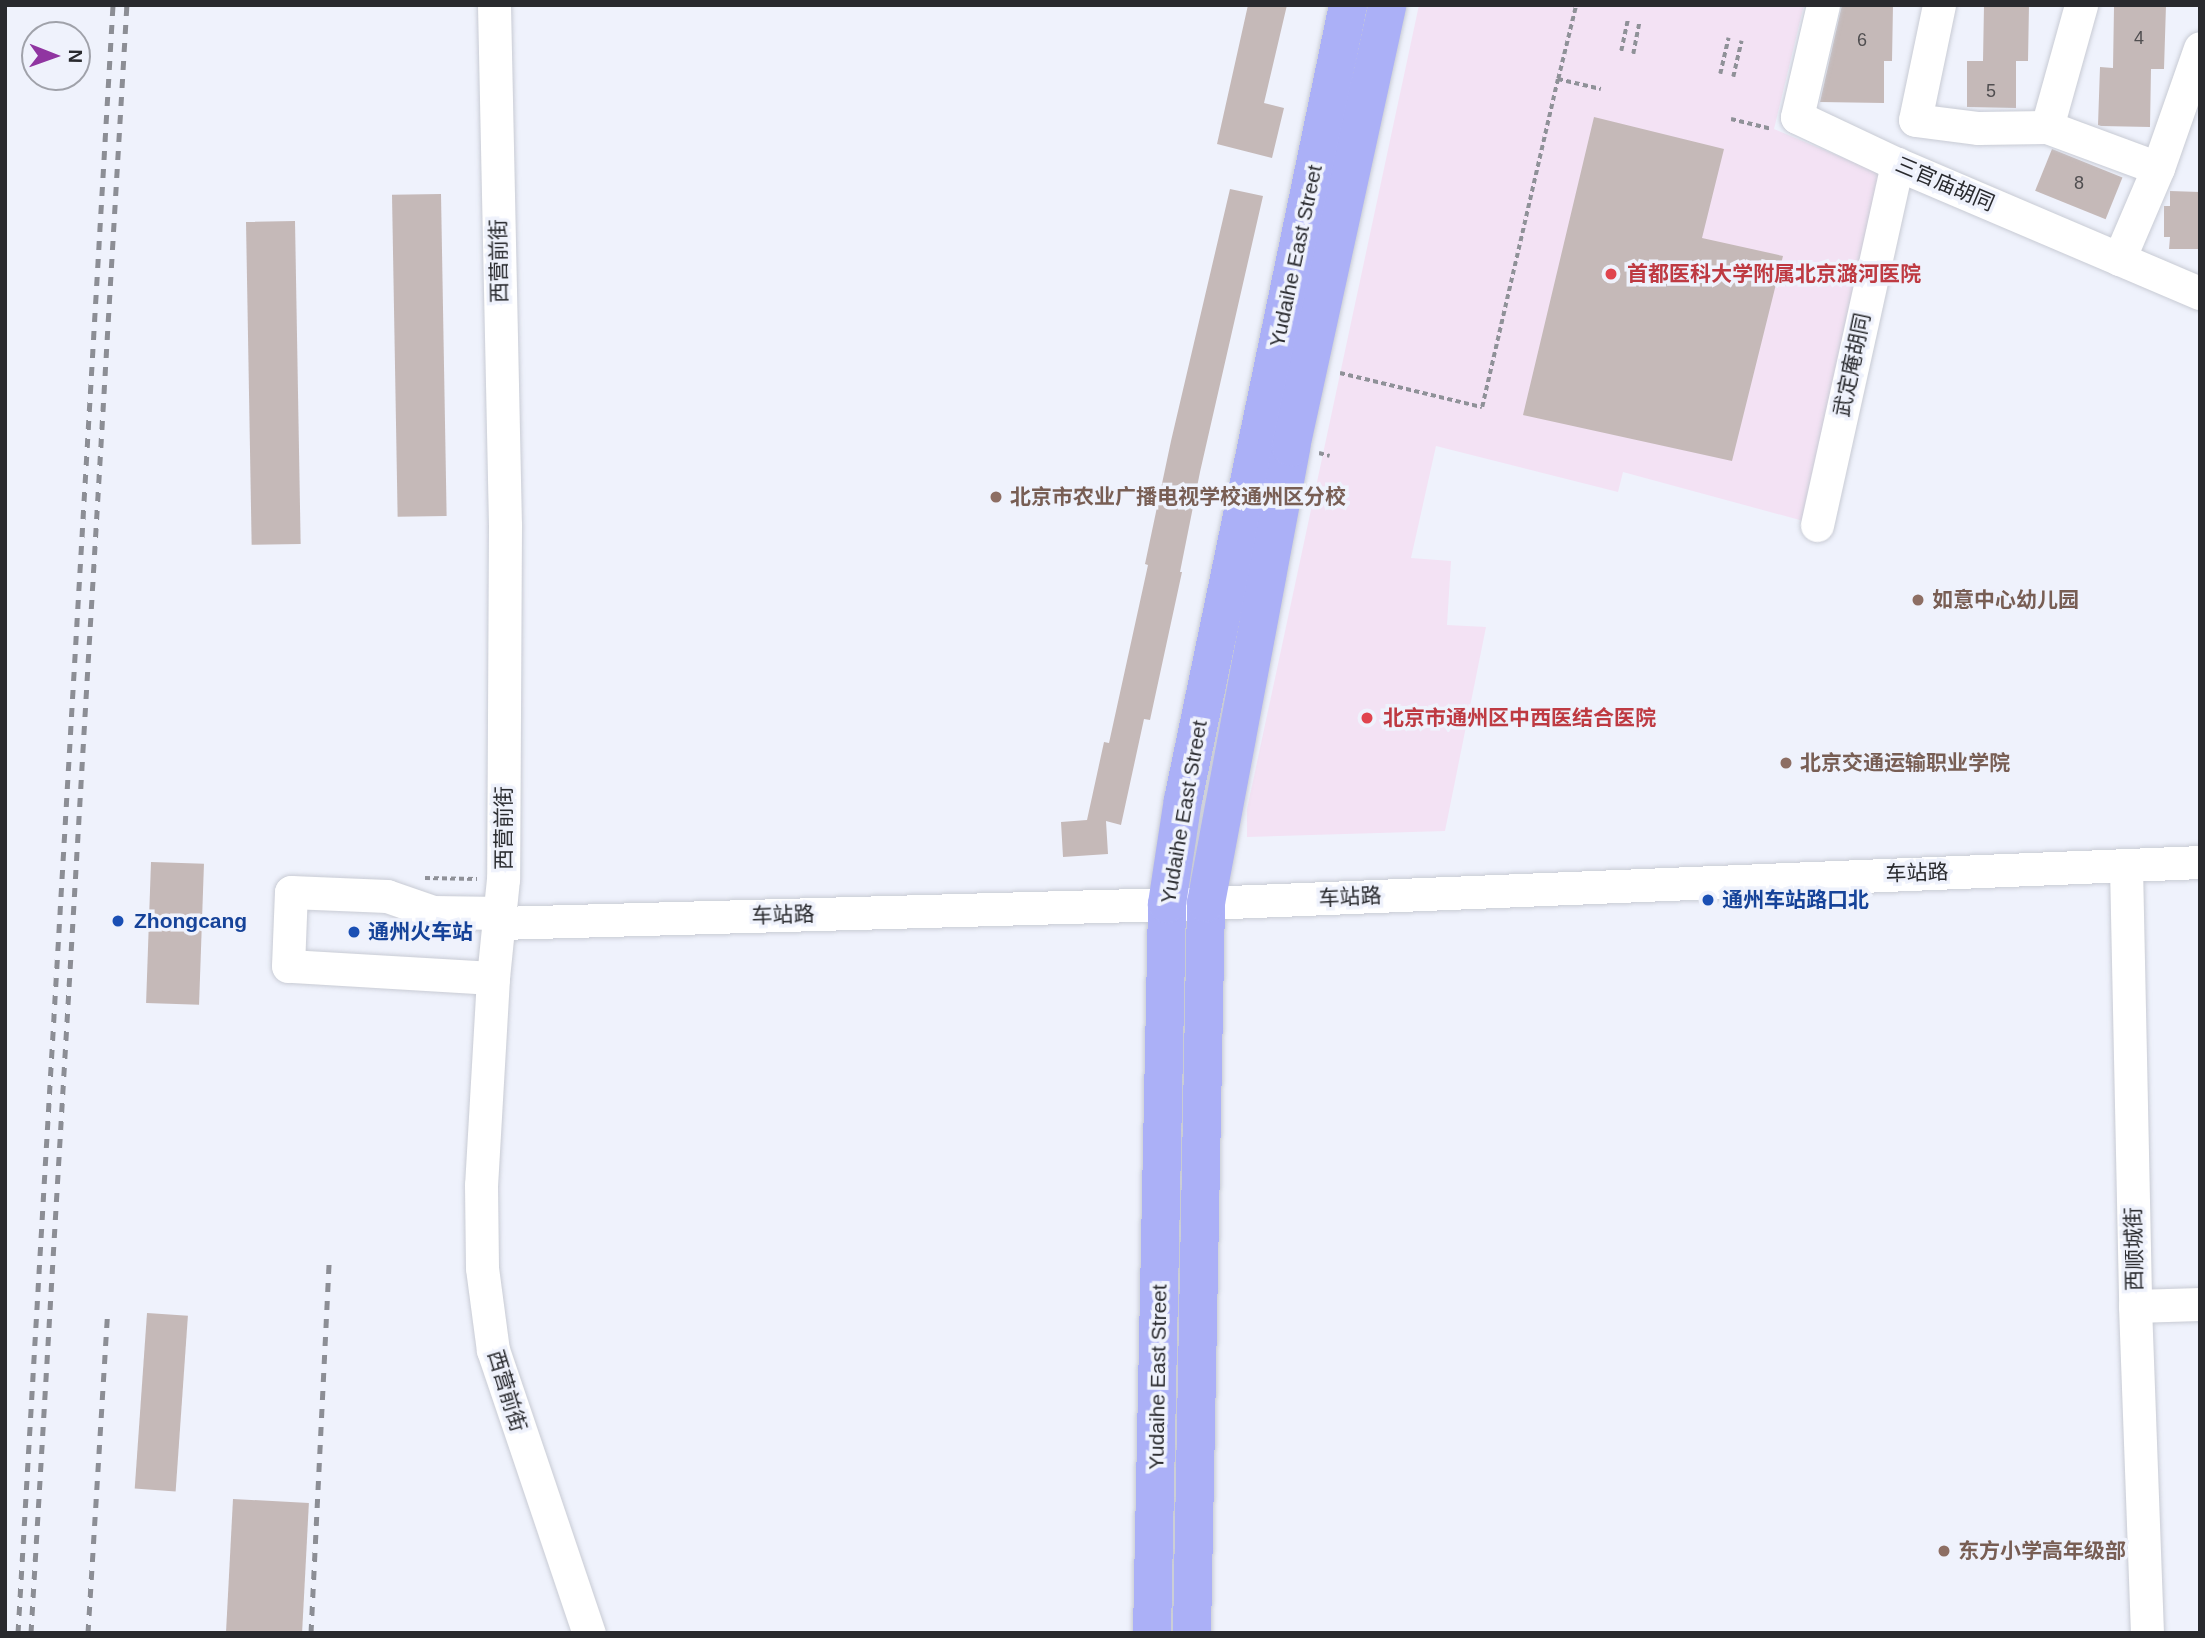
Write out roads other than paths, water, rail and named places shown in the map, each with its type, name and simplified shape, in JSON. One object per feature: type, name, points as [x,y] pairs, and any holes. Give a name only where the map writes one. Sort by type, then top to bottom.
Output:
[{"type":"main road","name":"Yudaihe East Street","points":[[1152,1633],[1167,904],[1183,800],[1348,5]]},
{"type":"main road","name":"Yudaihe East Street","points":[[1192,1633],[1206,903],[1291,447],[1387,5]]},
{"type":"street","name":"西营前街","points":[[494,5],[505,525],[501,918],[493,978],[481,1185],[482,1268],[493,1350],[589,1633]]},
{"type":"street","name":"三官庙胡同","points":[[1823,5],[1785,123],[1897,164],[2200,293]]},
{"type":"street","points":[[1939,5],[1915,120],[1978,128],[2047,127],[2158,168]]},
{"type":"street","points":[[2047,127],[2081,5]]},
{"type":"street","points":[[2119,259],[2158,168],[2200,48]]},
{"type":"street","name":"武定庵胡同","points":[[1817,525],[1897,164]]},
{"type":"street","name":"车站路","points":[[493,978],[288,966],[291,892],[387,896],[433,912],[501,918],[1206,903],[2200,862]]},
{"type":"street","name":"西顺城街","points":[[2126,866],[2135,1306],[2147,1633]]},
{"type":"street","points":[[2135,1306],[2200,1304]]},
{"type":"railway","points":[[18,1633],[113,5]]},
{"type":"railway","points":[[31,1633],[127,5]]},
{"type":"railway","points":[[311,1633],[329,1264]]},
{"type":"railway","points":[[88,1633],[108,1310]]},
{"type":"place","name":"首都医科大学附属北京潞河医院","points":[[1611,274]]},
{"type":"place","name":"北京市农业广播电视学校通州区分校","points":[[996,497]]},
{"type":"place","name":"如意中心幼儿园","points":[[1918,600]]},
{"type":"place","name":"北京市通州区中西医结合医院","points":[[1367,718]]},
{"type":"place","name":"北京交通运输职业学院","points":[[1786,763]]},
{"type":"place","name":"通州车站路口北","points":[[1708,900]]},
{"type":"place","name":"Zhongcang","points":[[118,921]]},
{"type":"place","name":"通州火车站","points":[[354,932]]},
{"type":"place","name":"东方小学高年级部","points":[[1944,1551]]}]
